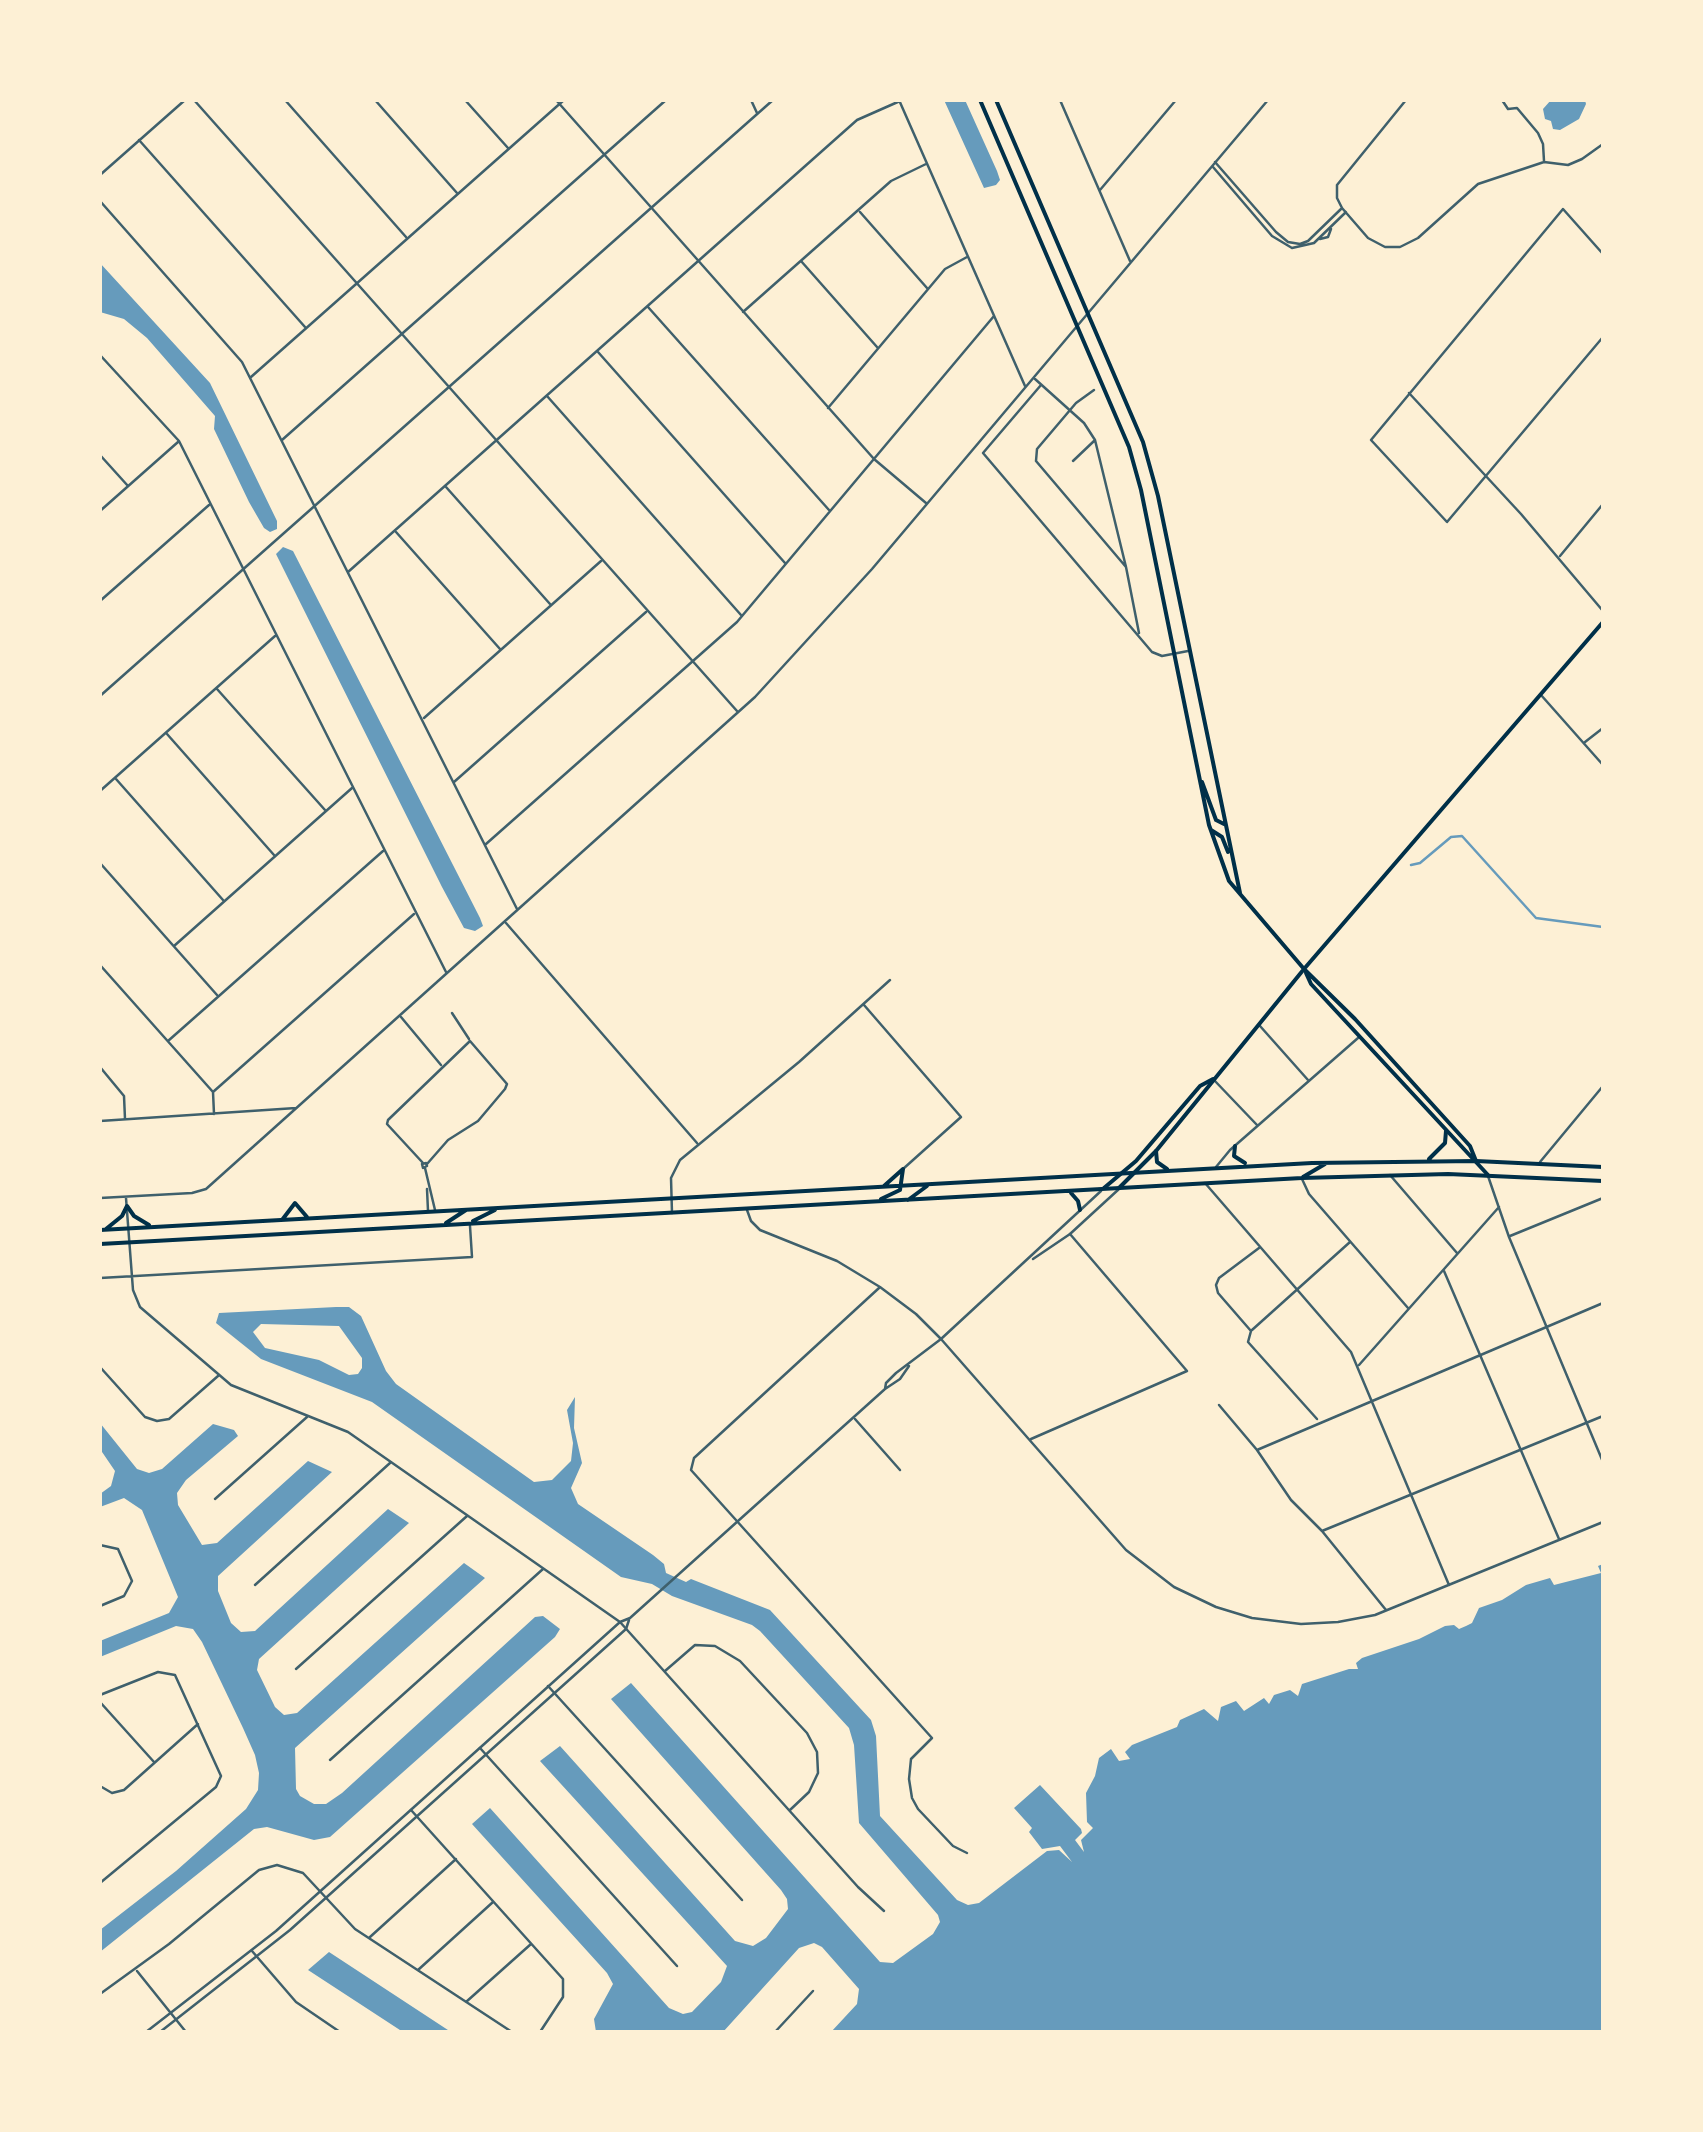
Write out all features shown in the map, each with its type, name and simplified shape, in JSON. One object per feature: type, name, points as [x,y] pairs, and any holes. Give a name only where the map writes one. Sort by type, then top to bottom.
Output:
[{"type":"main road","points":[[980,100],[1120,421],[1137,472],[1199,778],[1211,830],[1229,881],[1304,969],[1355,1018],[1470,1146],[1476,1161]]},
{"type":"main road","points":[[996,100],[1130,404],[1149,460],[1240,892]]},
{"type":"main road","points":[[1119,1189],[1156,1152],[1304,969],[1603,622]]},
{"type":"main road","points":[[1187,720],[1202,716]]},
{"type":"main road","points":[[1199,778],[1206,786],[1216,820],[1225,824]]},
{"type":"main road","points":[[1211,830],[1222,837],[1231,856]]},
{"type":"main road","points":[[1304,969],[1311,984],[1488,1175]]},
{"type":"main road","points":[[1102,1190],[1124,1173],[1200,1086],[1213,1079]]},
{"type":"main road","points":[[1412,1096],[1419,1090]]},
{"type":"main road","points":[[1427,1160],[1442,1149],[1446,1131]]},
{"type":"main road","points":[[1235,1146],[1234,1156],[1249,1166]]},
{"type":"main road","points":[[1156,1152],[1157,1162],[1171,1171]]},
{"type":"main road","points":[[102,1230],[1329,1162],[1427,1160],[1603,1166]]},
{"type":"main road","points":[[1302,1178],[1329,1162]]},
{"type":"main road","points":[[877,1202],[896,1193],[902,1168]]},
{"type":"main road","points":[[883,1186],[902,1168]]},
{"type":"main road","points":[[100,1244],[1390,1174],[1603,1181]]},
{"type":"main road","points":[[908,1200],[931,1184]]},
{"type":"main road","points":[[1066,1192],[1076,1198],[1080,1210]]},
{"type":"main road","points":[[282,1220],[295,1203],[309,1218]]},
{"type":"main road","points":[[102,1230],[118,1220],[127,1206],[140,1221],[153,1227]]},
{"type":"main road","points":[[470,1224],[500,1208]]},
{"type":"main road","points":[[442,1226],[466,1210]]},
{"type":"street","points":[[100,175],[184,100]]},
{"type":"street","points":[[194,100],[738,712]]},
{"type":"street","points":[[284,100],[408,238]]},
{"type":"street","points":[[375,100],[458,194]]},
{"type":"street","points":[[466,100],[509,149]]},
{"type":"street","points":[[250,378],[564,100]]},
{"type":"street","points":[[282,440],[666,100]]},
{"type":"street","points":[[751,100],[758,114]]},
{"type":"street","points":[[100,696],[773,100]]},
{"type":"street","points":[[348,572],[857,120],[899,100],[1026,387]]},
{"type":"street","points":[[1072,100],[1060,102],[1131,262]]},
{"type":"street","points":[[1164,100],[1171,106]]},
{"type":"street","points":[[1100,191],[1176,100]]},
{"type":"street","points":[[100,1198],[206,1188],[779,674],[1268,100]]},
{"type":"street","points":[[1406,100],[1340,178],[1336,190],[1344,210],[1374,242],[1385,247],[1400,247],[1418,238],[1473,187],[1544,162],[1568,165],[1603,144]]},
{"type":"street","points":[[1501,100],[1508,109],[1517,108],[1521,102]]},
{"type":"street","points":[[558,102],[874,459],[927,504]]},
{"type":"street","points":[[1517,108],[1542,138],[1544,162]]},
{"type":"street","points":[[139,140],[306,328]]},
{"type":"street","points":[[743,312],[896,177],[927,164]]},
{"type":"street","points":[[1213,164],[1276,235],[1296,246],[1306,247],[1328,236],[1333,223]]},
{"type":"street","points":[[100,201],[242,362],[517,910]]},
{"type":"street","points":[[1603,254],[1564,209],[1371,440],[1447,522],[1603,338]]},
{"type":"street","points":[[858,210],[928,289]]},
{"type":"street","points":[[1296,246],[1333,223],[1344,210]]},
{"type":"street","points":[[828,408],[945,269],[968,256]]},
{"type":"street","points":[[801,261],[878,348]]},
{"type":"street","points":[[648,306],[830,512]]},
{"type":"street","points":[[485,845],[742,616],[994,316]]},
{"type":"street","points":[[597,351],[786,564]]},
{"type":"street","points":[[100,355],[179,441],[446,973]]},
{"type":"street","points":[[1034,378],[1095,440],[1140,634]]},
{"type":"street","points":[[1040,385],[984,453],[1157,655],[1188,651]]},
{"type":"street","points":[[1094,390],[1069,410],[1037,448],[1036,462],[1126,567]]},
{"type":"street","points":[[1408,392],[1559,557],[1603,611]]},
{"type":"street","points":[[546,396],[742,616]]},
{"type":"street","points":[[1074,461],[1095,440]]},
{"type":"street","points":[[100,511],[179,441]]},
{"type":"street","points":[[100,454],[128,486]]},
{"type":"street","points":[[445,486],[551,605]]},
{"type":"street","points":[[100,601],[210,504]]},
{"type":"street","points":[[1559,557],[1603,504]]},
{"type":"street","points":[[394,530],[501,650]]},
{"type":"street","points":[[422,720],[602,560]]},
{"type":"street","points":[[454,782],[647,611]]},
{"type":"street","points":[[100,791],[276,635]]},
{"type":"street","points":[[216,688],[326,811]]},
{"type":"street","points":[[1541,695],[1603,765]]},
{"type":"street","points":[[1584,743],[1603,728]]},
{"type":"street","points":[[166,733],[275,856]]},
{"type":"street","points":[[115,778],[224,901]]},
{"type":"street","points":[[174,946],[353,787]]},
{"type":"street","points":[[168,1042],[384,850]]},
{"type":"street","points":[[100,863],[218,996]]},
{"type":"street","points":[[213,1092],[416,912]]},
{"type":"street","points":[[504,921],[698,1144]]},
{"type":"street","points":[[100,965],[213,1092],[214,1115]]},
{"type":"street","points":[[672,1213],[676,1165],[890,980]]},
{"type":"street","points":[[863,1004],[961,1117],[902,1168]]},
{"type":"street","points":[[425,1165],[448,1140],[478,1121],[507,1084],[452,1013]]},
{"type":"street","points":[[400,1015],[442,1066]]},
{"type":"street","points":[[1258,1024],[1310,1081]]},
{"type":"street","points":[[1215,1167],[1359,1037]]},
{"type":"street","points":[[432,1212],[425,1165],[388,1120],[470,1041]]},
{"type":"street","points":[[100,1067],[124,1096],[126,1120]]},
{"type":"street","points":[[1213,1079],[1258,1126]]},
{"type":"street","points":[[1539,1163],[1603,1086]]},
{"type":"street","points":[[100,1122],[297,1108]]},
{"type":"street","points":[[1390,1174],[1458,1254]]},
{"type":"street","points":[[1488,1175],[1509,1237],[1603,1462]]},
{"type":"street","points":[[1302,1178],[1309,1194],[1409,1309]]},
{"type":"street","points":[[1205,1183],[1351,1352],[1449,1587]]},
{"type":"street","points":[[1027,1262],[1070,1234],[1119,1189]]},
{"type":"street","points":[[146,2032],[252,1951],[320,1892],[620,1622],[630,1618],[900,1379],[909,1366],[1102,1190]]},
{"type":"street","points":[[126,1196],[133,1294],[140,1307],[242,1391],[348,1432],[620,1622],[866,1897],[884,1912]]},
{"type":"street","points":[[1509,1237],[1603,1198]]},
{"type":"street","points":[[1358,1366],[1500,1206]]},
{"type":"street","points":[[746,1209],[760,1230],[818,1252],[880,1287],[941,1339],[1126,1550],[1156,1575],[1199,1600],[1252,1618],[1300,1624],[1338,1622],[1387,1611],[1603,1522]]},
{"type":"street","points":[[100,1278],[472,1257],[470,1224]]},
{"type":"street","points":[[1029,1439],[1187,1370],[1070,1234]]},
{"type":"street","points":[[1319,1422],[1248,1342],[1250,1331],[1351,1241]]},
{"type":"street","points":[[1250,1331],[1216,1285],[1219,1278],[1260,1247]]},
{"type":"street","points":[[1444,1270],[1560,1540]]},
{"type":"street","points":[[880,1287],[694,1458],[693,1476],[932,1738],[912,1759],[912,1798],[952,1846],[968,1854]]},
{"type":"street","points":[[1257,1450],[1603,1303]]},
{"type":"street","points":[[100,1367],[146,1417],[157,1421],[169,1418],[219,1375]]},
{"type":"street","points":[[1219,1405],[1257,1450],[1291,1500],[1322,1531],[1387,1611]]},
{"type":"street","points":[[215,1499],[308,1416]]},
{"type":"street","points":[[1322,1531],[1603,1416]]},
{"type":"street","points":[[854,1418],[900,1470]]},
{"type":"street","points":[[255,1585],[392,1462]]},
{"type":"street","points":[[296,1669],[468,1515]]},
{"type":"street","points":[[100,1545],[118,1549],[132,1580],[124,1596],[100,1606]]},
{"type":"street","points":[[330,1760],[544,1568]]},
{"type":"street","points":[[160,2032],[258,1958],[626,1628],[630,1618]]},
{"type":"street","points":[[664,1672],[695,1646],[715,1646],[740,1662],[807,1734],[817,1752],[818,1773],[809,1792],[789,1811]]},
{"type":"street","points":[[100,1695],[158,1672],[170,1672],[179,1680],[220,1770],[219,1782],[100,1883]]},
{"type":"street","points":[[548,1686],[742,1900]]},
{"type":"street","points":[[100,1702],[155,1763]]},
{"type":"street","points":[[100,1786],[118,1792],[199,1723]]},
{"type":"street","points":[[480,1748],[677,1966]]},
{"type":"street","points":[[411,1810],[560,1974],[563,1997],[540,2032]]},
{"type":"street","points":[[369,1938],[456,1859]]},
{"type":"street","points":[[100,1994],[264,1866],[277,1865],[303,1873],[350,1925],[512,2032]]},
{"type":"street","points":[[100,1872],[106,1879]]},
{"type":"street","points":[[418,1970],[494,1901]]},
{"type":"street","points":[[466,2002],[532,1943]]},
{"type":"street","points":[[252,1951],[296,2002],[340,2032]]},
{"type":"street","points":[[136,1969],[186,2032]]},
{"type":"street","points":[[776,2032],[813,1992]]},
{"type":"water","points":[[944,100],[965,100],[997,171],[1000,180],[996,185],[984,188]]},
{"type":"water","points":[[1551,100],[1585,100],[1586,104],[1579,119],[1560,130],[1553,129],[1551,121],[1545,119],[1543,109]]},
{"type":"water","points":[[100,263],[210,383],[277,521],[277,529],[270,532],[264,528],[249,502],[214,429],[215,416],[147,338],[124,319],[100,312]]},
{"type":"water","points":[[283,547],[293,551],[480,918],[483,926],[475,931],[464,928],[442,887],[276,554]]},
{"type":"water","points":[[349,1307],[361,1316],[396,1384],[534,1482],[552,1480],[571,1461],[573,1443],[567,1410],[575,1397],[574,1428],[582,1463],[571,1488],[578,1504],[653,1555],[664,1564],[666,1573],[770,1610],[871,1720],[876,1736],[880,1816],[957,1900],[968,1905],[979,1903],[1047,1851],[1059,1850],[1072,1862],[1060,1846],[1042,1849],[1029,1832],[1032,1828],[1014,1808],[1040,1785],[1081,1829],[1075,1840],[1084,1852],[1081,1840],[1093,1828],[1087,1822],[1086,1793],[1099,1758],[1111,1749],[1119,1761],[1130,1759],[1125,1752],[1132,1745],[1177,1727],[1180,1720],[1204,1709],[1218,1721],[1221,1707],[1236,1701],[1244,1711],[1264,1698],[1269,1704],[1274,1695],[1290,1690],[1298,1696],[1302,1684],[1358,1669],[1356,1663],[1362,1658],[1445,1626],[1466,1626],[1472,1623],[1479,1608],[1526,1585],[1550,1578],[1554,1585],[1601,1573],[1598,1566],[1603,1564],[1603,2032],[831,2032],[857,2004],[859,1989],[814,1943],[799,1948],[723,2032],[596,2032],[594,2019],[613,1984],[607,1973],[472,1824],[490,1808],[669,2008],[683,2014],[692,2012],[721,1982],[727,1966],[540,1761],[560,1746],[735,1941],[753,1946],[766,1938],[788,1909],[787,1899],[611,1699],[631,1683],[880,1962],[893,1963],[933,1934],[940,1922],[859,1823],[854,1745],[849,1728],[752,1625],[672,1596],[652,1584],[621,1577],[372,1402],[261,1359],[216,1323],[219,1313]],"holes":[[[261,1324],[339,1326],[362,1358],[358,1374],[349,1375],[319,1360],[265,1348],[253,1332]]]},
{"type":"water","points":[[100,1423],[137,1469],[149,1473],[162,1469],[213,1424],[234,1430],[238,1436],[186,1480],[177,1493],[178,1505],[202,1545],[217,1543],[308,1461],[332,1472],[218,1576],[218,1591],[231,1623],[241,1632],[255,1631],[388,1509],[409,1523],[259,1659],[257,1670],[275,1707],[284,1715],[297,1713],[464,1563],[485,1578],[295,1748],[296,1789],[314,1804],[326,1804],[342,1793],[535,1617],[543,1616],[560,1629],[330,1837],[314,1840],[267,1827],[254,1829],[100,1952],[100,1930],[176,1871],[246,1809],[258,1790],[259,1773],[243,1728],[193,1629],[176,1626],[100,1657],[100,1641],[169,1613],[178,1597],[142,1510],[124,1498],[100,1507],[100,1494],[111,1486],[115,1471],[100,1449]]},
{"type":"water","points":[[329,1952],[451,2032],[403,2032],[308,1970]]},
{"type":"waterway","points":[[1411,865],[1420,863],[1451,837],[1462,836],[1536,918],[1603,927]]}]
